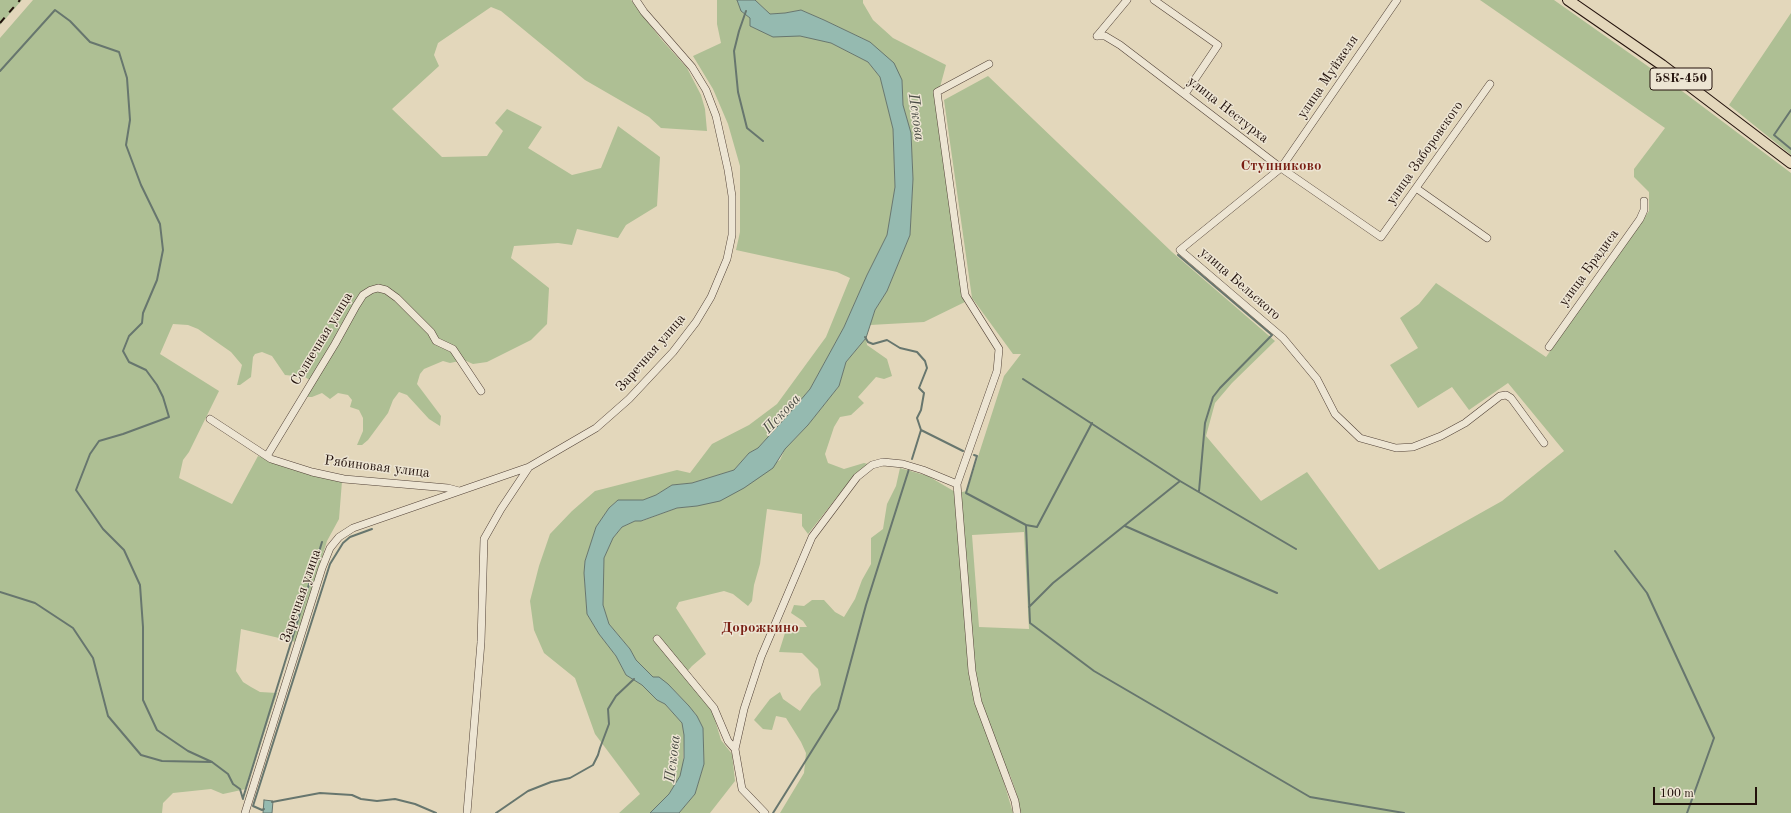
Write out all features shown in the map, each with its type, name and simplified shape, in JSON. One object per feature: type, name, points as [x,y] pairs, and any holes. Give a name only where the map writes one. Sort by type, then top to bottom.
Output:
[{"type":"highway","name":"58К-450","points":[[1568,0],[1662,65],[1791,164]]},
{"type":"street","name":"Заречная улица","points":[[245,813],[322,568],[330,548],[339,537],[353,528],[529,467],[596,428],[629,399],[673,352],[696,322],[720,278],[731,244],[732,196],[716,116],[706,90],[692,67],[644,12],[636,0]]},
{"type":"street","name":"улица Нестурха","points":[[1127,0],[1097,36],[1105,36],[1120,45],[1281,168],[1381,237]]},
{"type":"street","points":[[1154,0],[1218,45],[1185,94]]},
{"type":"street","name":"улица Муйжеля","points":[[1281,168],[1397,0]]},
{"type":"street","points":[[989,64],[937,92],[965,295],[999,349],[997,371],[957,484],[972,671],[978,702],[1015,801],[1017,813]]},
{"type":"street","name":"улица Заборовского","points":[[1381,237],[1490,84]]},
{"type":"street","name":"улица Бельского","points":[[1281,168],[1180,250],[1283,338],[1317,379],[1335,414],[1360,438],[1396,448],[1413,447],[1453,430],[1465,423],[1500,396],[1506,395],[1511,398],[1544,444]]},
{"type":"street","points":[[1416,188],[1487,238]]},
{"type":"street","name":"улица Брадиса","points":[[1549,347],[1640,219],[1644,210],[1644,201]]},
{"type":"street","name":"Солнечная улица","points":[[267,456],[335,344],[356,306],[363,295],[371,290],[378,288],[386,290],[397,298],[431,332],[436,341],[453,349],[481,391]]},
{"type":"street","name":"Рябиновая улица","points":[[210,419],[271,459],[312,472],[344,479],[448,488],[459,491]]},
{"type":"street","points":[[765,813],[742,789],[735,750],[744,709],[761,657],[812,537],[857,476],[872,465],[891,462],[903,464],[923,470],[957,484]]},
{"type":"street","name":"Заречная улица","points":[[467,813],[481,642],[484,539],[501,509],[529,467]]},
{"type":"street","points":[[657,639],[714,708],[728,741],[735,750]]},
{"type":"green space","points":[[0,0],[22,0],[0,25]]},
{"type":"green space","points":[[33,0],[631,0],[661,39],[687,68],[701,95],[705,109],[707,131],[661,128],[649,117],[585,80],[501,11],[491,7],[438,43],[434,55],[439,66],[392,109],[442,157],[487,156],[503,131],[495,123],[507,109],[542,127],[528,148],[572,175],[601,168],[618,126],[660,157],[657,206],[626,225],[618,238],[577,229],[572,245],[558,243],[514,246],[511,258],[549,288],[547,324],[531,340],[487,362],[473,364],[464,360],[450,363],[443,361],[424,369],[420,374],[417,384],[441,416],[440,426],[429,419],[407,395],[399,392],[393,400],[388,413],[368,440],[362,445],[357,445],[363,431],[363,418],[359,410],[350,407],[352,400],[348,395],[338,393],[330,399],[322,393],[308,397],[307,394],[311,381],[305,377],[285,375],[272,356],[262,352],[255,354],[253,357],[251,377],[240,385],[237,385],[242,365],[231,352],[198,329],[188,325],[173,324],[160,354],[219,391],[189,452],[183,460],[179,478],[232,504],[258,456],[301,472],[342,481],[339,519],[327,541],[296,642],[241,629],[236,671],[243,682],[260,692],[277,693],[246,789],[223,794],[211,789],[173,793],[163,803],[162,813],[0,813],[0,38]]},
{"type":"green space","points":[[717,0],[737,0],[741,11],[750,18],[750,26],[772,36],[800,36],[831,43],[868,62],[880,77],[893,129],[895,187],[887,235],[844,327],[810,389],[787,416],[758,448],[749,453],[734,470],[692,483],[672,485],[656,495],[643,500],[618,500],[609,508],[596,527],[585,561],[584,573],[587,614],[599,634],[616,656],[626,675],[642,685],[657,700],[665,704],[682,723],[684,735],[683,766],[680,776],[669,794],[650,813],[619,813],[640,794],[595,734],[575,678],[544,653],[534,630],[530,601],[539,566],[550,534],[572,511],[595,491],[677,470],[690,473],[712,444],[749,425],[777,404],[826,337],[850,278],[837,272],[736,250],[740,232],[740,166],[728,124],[713,89],[693,56],[721,43],[717,24]]},
{"type":"green space","points":[[755,0],[863,0],[863,3],[873,20],[893,38],[946,65],[937,98],[969,300],[924,322],[870,325],[875,310],[887,291],[910,235],[913,179],[911,133],[903,105],[902,80],[870,42],[801,10],[770,14]]},
{"type":"green space","points":[[1480,0],[1554,0],[1666,79],[1791,173],[1791,813],[1020,813],[1018,798],[1010,775],[1000,769],[1013,813],[780,813],[804,773],[806,753],[786,718],[776,716],[772,730],[763,729],[754,720],[770,699],[780,692],[783,699],[800,711],[812,694],[821,685],[818,669],[802,653],[779,652],[785,633],[789,627],[807,627],[803,621],[791,613],[794,605],[804,606],[812,600],[824,600],[835,612],[844,617],[855,599],[862,580],[871,564],[871,538],[883,529],[887,504],[896,486],[900,468],[928,476],[957,493],[967,491],[1004,376],[1021,354],[1013,354],[972,298],[944,100],[988,76],[1172,252],[1275,341],[1232,383],[1215,403],[1206,436],[1261,501],[1307,472],[1379,570],[1502,501],[1564,451],[1508,383],[1469,410],[1452,387],[1418,408],[1390,365],[1418,348],[1400,318],[1419,304],[1436,283],[1546,357],[1649,211],[1649,192],[1634,177],[1634,169],[1665,128]],"holes":[[[1024,532],[1029,629],[979,627],[972,535]]]},
{"type":"green space","points":[[1791,13],[1791,155],[1729,105]]},
{"type":"green space","points":[[866,338],[867,345],[887,359],[892,376],[884,379],[876,377],[858,397],[864,403],[851,415],[840,417],[834,427],[825,454],[828,463],[844,469],[864,463],[868,464],[855,474],[808,534],[802,526],[802,514],[767,509],[760,564],[754,585],[752,601],[748,606],[733,594],[724,591],[679,602],[676,608],[706,654],[684,675],[712,710],[721,740],[732,754],[735,781],[710,813],[679,813],[695,794],[704,764],[703,728],[697,716],[689,706],[668,684],[653,677],[636,660],[630,649],[609,624],[603,605],[604,558],[613,538],[622,527],[635,521],[642,521],[677,508],[697,506],[780,460],[785,449],[808,425],[839,386],[846,362]]},
{"type":"water","points":[[737,0],[755,0],[770,14],[801,10],[870,42],[894,63],[902,80],[903,105],[911,133],[913,179],[910,235],[887,291],[875,310],[866,338],[846,362],[839,386],[808,425],[785,449],[773,468],[744,488],[720,501],[697,506],[677,508],[641,521],[635,521],[622,527],[613,538],[604,558],[603,605],[609,624],[630,649],[636,660],[653,677],[659,677],[668,684],[689,706],[697,716],[703,728],[704,764],[695,794],[679,813],[650,813],[669,794],[680,776],[684,758],[684,735],[682,723],[665,704],[657,700],[642,685],[626,675],[616,656],[599,634],[587,614],[584,573],[585,561],[596,527],[609,508],[618,500],[643,500],[656,495],[672,485],[692,483],[734,470],[749,453],[758,448],[787,416],[810,389],[844,327],[887,235],[895,187],[893,129],[880,77],[868,62],[831,43],[800,36],[773,37],[750,26],[750,18],[741,11]]},
{"type":"water","points":[[264,800],[273,801],[272,813],[263,813]]},
{"type":"waterway","points":[[0,71],[55,10],[70,21],[90,42],[119,52],[127,78],[130,120],[126,145],[141,185],[160,224],[163,250],[157,280],[143,313],[142,323],[129,336],[123,351],[129,362],[146,370],[157,385],[163,397],[169,417],[99,441],[90,454],[76,490],[103,529],[124,550],[140,585],[143,627],[143,700],[157,730],[188,751],[212,762]]},
{"type":"waterway","points":[[746,11],[734,51],[738,92],[747,128],[763,141]]},
{"type":"waterway","points":[[1791,110],[1774,135],[1791,149]]},
{"type":"waterway","points":[[1178,255],[1272,335],[1213,397],[1205,423],[1199,491]]},
{"type":"waterway","points":[[865,337],[868,342],[873,344],[887,340],[900,348],[917,352],[925,361],[927,368],[919,388],[924,393],[921,410],[917,418],[921,430],[963,451]]},
{"type":"waterway","points":[[1023,379],[1180,481]]},
{"type":"waterway","points":[[1026,525],[1037,527],[1092,423]]},
{"type":"waterway","points":[[912,459],[921,430]]},
{"type":"waterway","points":[[974,455],[977,456],[966,493],[1026,525],[1030,623],[1094,671],[1310,797],[1404,813]]},
{"type":"waterway","points":[[773,813],[838,709],[866,605],[909,469]]},
{"type":"waterway","points":[[1029,607],[1053,583],[1180,481],[1296,549]]},
{"type":"waterway","points":[[1125,526],[1277,593]]},
{"type":"waterway","points":[[264,809],[262,810],[253,806],[330,564],[343,543],[350,537],[372,529]]},
{"type":"waterway","points":[[243,798],[322,542]]},
{"type":"waterway","points":[[1615,551],[1647,593],[1714,738],[1687,813]]},
{"type":"waterway","points":[[0,592],[35,603],[73,628],[93,658],[108,716],[141,755],[162,761],[212,762],[228,774],[233,784],[240,789],[243,799]]},
{"type":"waterway","points":[[496,813],[528,791],[551,782],[570,778],[593,765],[609,724],[608,709],[616,696],[634,679]]},
{"type":"waterway","points":[[272,802],[320,793],[352,795],[361,799],[377,801],[395,799],[415,804],[436,813]]},
{"type":"railway","points":[[0,23],[20,0]]},
{"type":"district","name":"Ступниково","points":[[1281,166]]},
{"type":"district","name":"Дорожкино","points":[[760,628]]},
{"type":"water label","name":"Пскова","points":[[916,117]]},
{"type":"water label","name":"Пскова","points":[[782,414]]},
{"type":"water label","name":"Пскова","points":[[673,759]]}]
